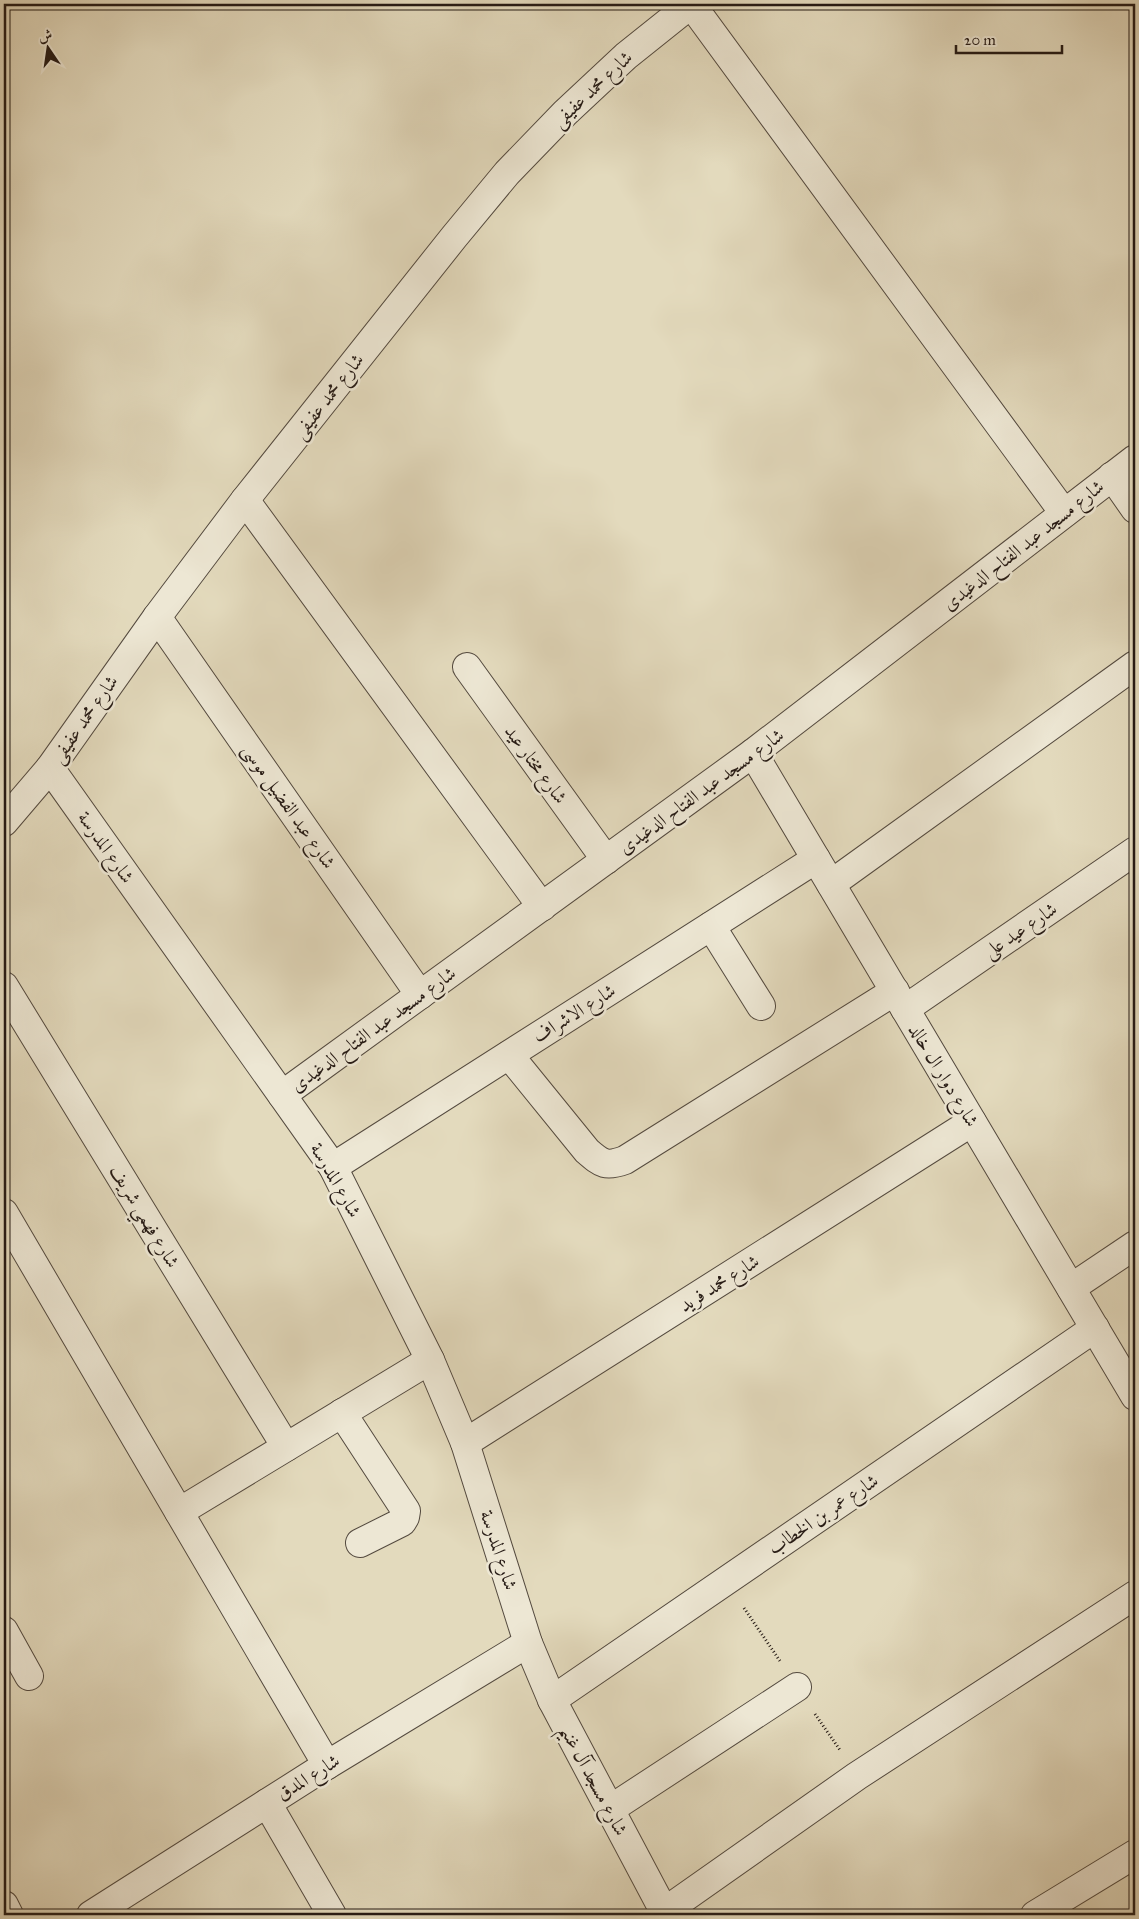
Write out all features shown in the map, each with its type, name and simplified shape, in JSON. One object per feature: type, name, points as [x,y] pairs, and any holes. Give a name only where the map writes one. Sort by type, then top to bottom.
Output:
[{"type":"street","name":"شارع محمد عفيفى","points":[[6,814],[50,768],[157,617],[246,500],[507,173],[565,113],[612,69],[691,4]]},
{"type":"street","points":[[691,4],[1064,513]]},
{"type":"street","name":"شارع مسجد عبد الفتاح الدغيدى","points":[[282,1095],[754,753],[1135,459]]},
{"type":"street","points":[[1112,476],[1135,509]]},
{"type":"street","points":[[246,500],[542,907]]},
{"type":"street","name":"شارع عبد الفضيل موسى","points":[[157,617],[420,995]]},
{"type":"street","points":[[831,884],[1135,666]]},
{"type":"street","name":"شارع مختار عيد","points":[[467,667],[606,860]]},
{"type":"street","name":"شارع دوار ال خالد","points":[[754,753],[1135,1396]]},
{"type":"street","name":"شارع المدرسة","points":[[50,768],[333,1167],[430,1360],[465,1443],[528,1643]]},
{"type":"street","name":"شارع عيد على","points":[[508,1055],[587,1151],[600,1162],[612,1165],[625,1160],[900,1000],[1135,852]]},
{"type":"street","name":"شارع الاشراف","points":[[333,1167],[816,859]]},
{"type":"street","points":[[711,926],[761,1006]]},
{"type":"street","name":"شارع فهمي شريف","points":[[4,986],[286,1447]]},
{"type":"street","name":"شارع محمد فريد","points":[[465,1443],[972,1122]]},
{"type":"street","points":[[4,1213],[327,1765]]},
{"type":"street","points":[[1071,1288],[1135,1245]]},
{"type":"street","name":"شارع عمر بن الخطاب","points":[[552,1700],[1095,1328]]},
{"type":"street","points":[[179,1512],[430,1360]]},
{"type":"street","points":[[342,1413],[406,1511],[402,1522],[360,1543]]},
{"type":"street","points":[[665,1914],[857,1776],[1135,1595]]},
{"type":"street","points":[[4,1631],[29,1676]]},
{"type":"street","name":"شارع مسجد آل غنيم","points":[[528,1643],[552,1700],[665,1914]]},
{"type":"street","name":"شارع المدق","points":[[91,1915],[327,1765],[528,1643]]},
{"type":"street","points":[[609,1810],[797,1687]]},
{"type":"street","points":[[267,1803],[332,1915]]},
{"type":"street","points":[[1035,1915],[1135,1854]]},
{"type":"street","points":[[4,1905],[9,1915]]}]
